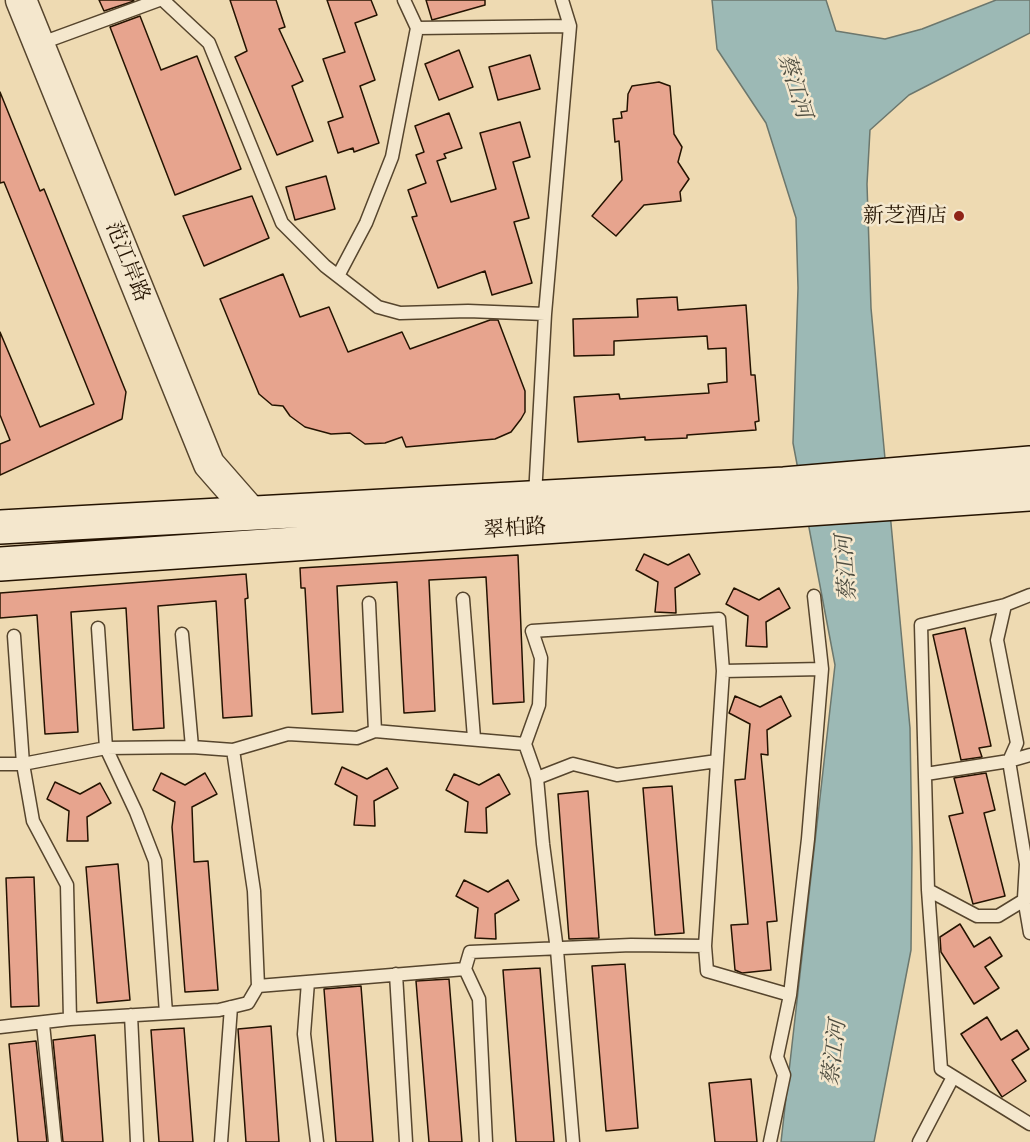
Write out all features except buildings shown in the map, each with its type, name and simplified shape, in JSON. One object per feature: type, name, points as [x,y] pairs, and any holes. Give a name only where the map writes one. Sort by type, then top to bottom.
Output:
[{"type":"main road","name":"翠柏路","points":[[919,487],[1030,463]]},
{"type":"main road","name":"翠柏路","points":[[0,564],[919,487],[1030,494]]},
{"type":"main road","name":"翠柏路","points":[[0,527],[535,497],[784,497]]},
{"type":"street","name":"范江岸路","points":[[21,0],[209,464],[251,512]]},
{"type":"lane","points":[[39,45],[161,0],[209,43],[282,223],[338,276],[378,307],[400,313],[468,311],[545,314]]},
{"type":"lane","points":[[338,276],[366,223],[392,157],[417,28],[404,0]]},
{"type":"lane","points":[[535,497],[545,314],[570,26],[562,0]]},
{"type":"lane","points":[[417,28],[570,26]]},
{"type":"lane","points":[[1030,595],[1005,605],[921,625],[928,890],[940,1069],[1030,1124]]},
{"type":"lane","points":[[770,1142],[784,1075],[777,1057],[790,995],[808,839],[822,669],[814,596]]},
{"type":"lane","points":[[463,599],[474,738]]},
{"type":"lane","points":[[369,603],[375,730]]},
{"type":"lane","points":[[1005,605],[997,640],[1017,743],[1009,761],[1026,864],[1030,933]]},
{"type":"lane","points":[[573,1142],[557,950],[537,778],[525,744],[539,705],[541,658],[532,631],[719,619],[723,671],[705,946],[707,971],[790,995]]},
{"type":"lane","points":[[98,628],[106,748],[136,812],[154,861],[166,1013]]},
{"type":"lane","points":[[182,634],[192,747]]},
{"type":"lane","points":[[14,636],[23,764],[33,821],[67,885],[70,1019]]},
{"type":"lane","points":[[723,671],[822,669]]},
{"type":"lane","points":[[0,764],[23,764],[106,748],[192,747],[233,750],[288,734],[357,738],[375,730],[525,744]]},
{"type":"lane","points":[[0,1027],[43,1024],[70,1019],[231,1007],[248,1003],[258,986],[254,891],[233,750]]},
{"type":"lane","points":[[926,774],[1009,761],[1030,755]]},
{"type":"lane","points":[[537,778],[573,764],[616,776],[717,761]]},
{"type":"lane","points":[[928,890],[977,916],[998,916],[1027,897]]},
{"type":"lane","points":[[486,1142],[478,999],[465,969],[470,952],[631,945],[705,946]]},
{"type":"lane","points":[[258,986],[465,969]]},
{"type":"lane","points":[[396,974],[406,1142]]},
{"type":"lane","points":[[308,982],[304,1034],[316,1142]]},
{"type":"lane","points":[[220,1142],[231,1007]]},
{"type":"lane","points":[[131,1015],[137,1142]]},
{"type":"lane","points":[[43,1024],[55,1142]]},
{"type":"lane","points":[[919,1142],[953,1077]]},
{"type":"water","name":"蔡江河","points":[[712,0],[826,0],[836,31],[885,39],[922,29],[996,0],[1030,0],[1030,33],[909,95],[870,130],[867,184],[871,308],[910,728],[912,848],[911,950],[874,1142],[781,1142],[835,665],[793,443],[798,288],[796,218],[766,123],[717,49]]},
{"type":"place","name":"新芝酒店","points":[[959,216]]}]
